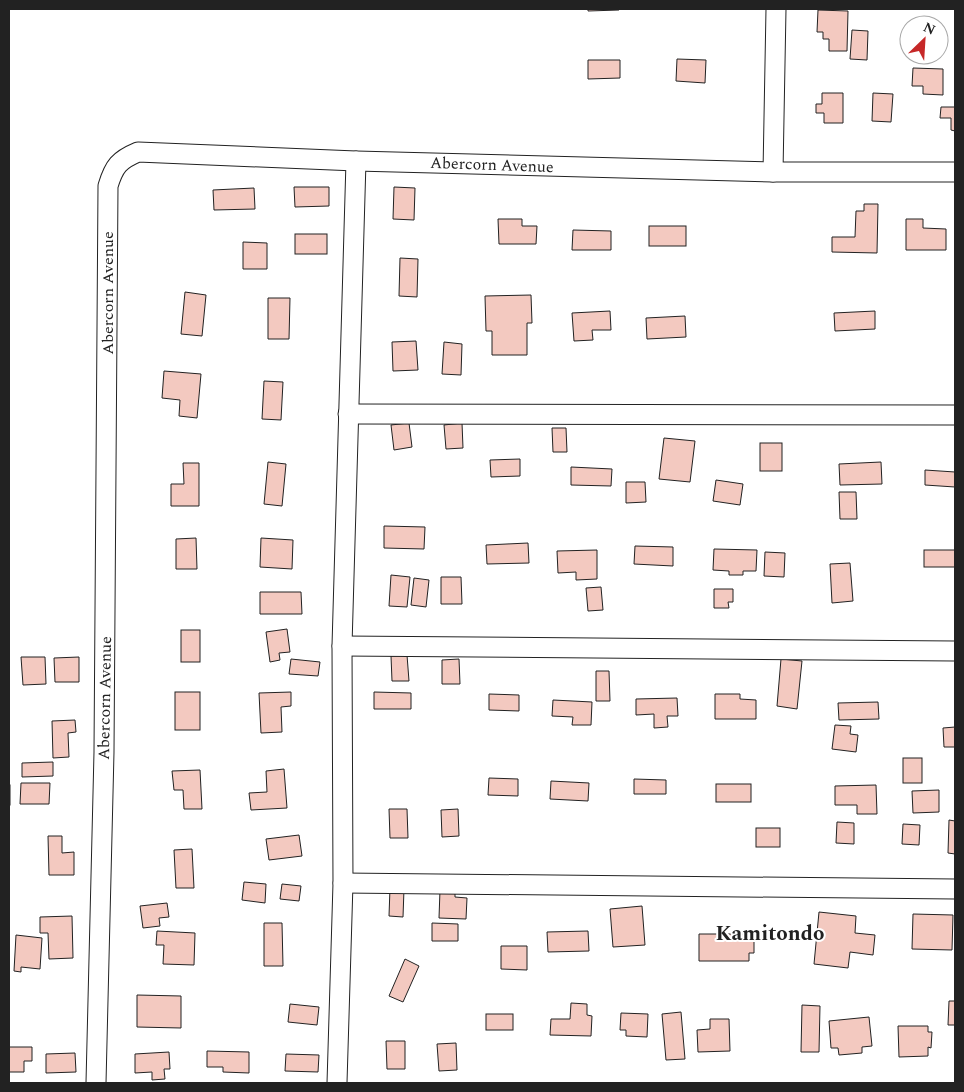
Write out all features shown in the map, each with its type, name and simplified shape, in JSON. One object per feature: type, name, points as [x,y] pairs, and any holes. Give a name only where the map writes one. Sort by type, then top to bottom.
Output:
[{"type":"street","points":[[773,172],[776,9]]},
{"type":"street","name":"Abercorn Avenue","points":[[96,1083],[104,752],[108,186],[113,170],[124,158],[138,152],[773,172],[955,172]]},
{"type":"street","points":[[337,1083],[343,883],[342,646],[356,160]]},
{"type":"street","points":[[348,414],[955,415]]},
{"type":"street","points":[[342,646],[955,651]]},
{"type":"street","points":[[343,883],[955,889]]},
{"type":"building","points":[[588,9],[618,9],[619,10],[588,11]]},
{"type":"building","points":[[818,10],[848,11],[847,51],[829,51],[829,39],[823,39],[823,32],[817,32]]},
{"type":"building","points":[[852,30],[868,31],[867,60],[850,59]]},
{"type":"building","points":[[677,59],[706,60],[705,83],[676,81]]},
{"type":"building","points":[[588,60],[620,60],[620,78],[588,79]]},
{"type":"building","points":[[913,68],[943,69],[943,95],[923,94],[923,86],[912,86]]},
{"type":"building","points":[[822,93],[843,93],[843,123],[824,123],[824,113],[816,113],[816,104],[822,104]]},
{"type":"building","points":[[873,93],[893,94],[891,122],[872,121]]},
{"type":"building","points":[[941,107],[955,107],[955,131],[951,130],[951,118],[940,118]]},
{"type":"building","points":[[294,187],[329,187],[329,206],[295,207]]},
{"type":"building","points":[[394,187],[415,188],[414,220],[393,219]]},
{"type":"building","points":[[254,188],[255,209],[214,210],[213,190]]},
{"type":"building","points":[[864,204],[878,204],[877,253],[832,252],[832,237],[855,237],[856,211],[864,211]]},
{"type":"building","points":[[498,219],[522,219],[522,226],[537,226],[536,244],[499,244]]},
{"type":"building","points":[[906,219],[923,219],[923,228],[946,229],[946,250],[906,250]]},
{"type":"building","points":[[649,226],[686,226],[686,246],[649,246]]},
{"type":"building","points":[[573,230],[611,231],[611,250],[572,250]]},
{"type":"building","points":[[295,234],[327,234],[327,254],[295,254]]},
{"type":"building","points":[[243,242],[267,243],[267,269],[243,269]]},
{"type":"building","points":[[400,258],[418,259],[417,297],[399,296]]},
{"type":"building","points":[[185,292],[206,295],[202,336],[181,334]]},
{"type":"building","points":[[531,295],[532,323],[527,323],[527,355],[492,355],[492,331],[486,331],[485,296]]},
{"type":"building","points":[[268,298],[290,298],[289,339],[268,339]]},
{"type":"building","points":[[610,311],[611,330],[592,330],[593,340],[574,341],[572,313]]},
{"type":"building","points":[[875,311],[875,329],[835,331],[834,313]]},
{"type":"building","points":[[685,316],[686,337],[647,339],[646,318]]},
{"type":"building","points":[[416,341],[418,370],[393,371],[392,342]]},
{"type":"building","points":[[444,342],[462,344],[461,375],[442,374]]},
{"type":"building","points":[[164,371],[201,374],[197,418],[179,416],[180,400],[162,398]]},
{"type":"building","points":[[264,381],[283,382],[281,420],[262,419]]},
{"type":"building","points":[[409,423],[412,447],[394,450],[391,425]]},
{"type":"building","points":[[462,423],[463,448],[446,449],[444,425]]},
{"type":"building","points":[[552,428],[566,428],[567,452],[553,452]]},
{"type":"building","points":[[664,438],[695,441],[690,482],[659,479]]},
{"type":"building","points":[[760,443],[782,443],[782,471],[760,471]]},
{"type":"building","points":[[520,459],[520,476],[491,477],[490,460]]},
{"type":"building","points":[[268,462],[286,464],[282,506],[264,504]]},
{"type":"building","points":[[881,462],[882,484],[840,485],[839,464]]},
{"type":"building","points":[[183,463],[199,463],[199,506],[171,506],[171,484],[184,484]]},
{"type":"building","points":[[571,467],[612,469],[611,486],[571,485]]},
{"type":"building","points":[[925,470],[955,472],[955,487],[925,485]]},
{"type":"building","points":[[716,480],[743,484],[740,505],[713,501]]},
{"type":"building","points":[[626,482],[645,482],[646,502],[626,503]]},
{"type":"building","points":[[839,492],[856,492],[857,519],[840,519]]},
{"type":"building","points":[[384,526],[425,527],[424,549],[384,548]]},
{"type":"building","points":[[196,538],[197,569],[176,569],[176,539]]},
{"type":"building","points":[[261,538],[293,540],[292,569],[260,567]]},
{"type":"building","points":[[528,543],[529,563],[487,564],[486,545]]},
{"type":"building","points":[[635,546],[673,547],[673,566],[634,564]]},
{"type":"building","points":[[714,549],[757,550],[756,571],[743,571],[743,575],[729,575],[729,571],[713,570]]},
{"type":"building","points":[[597,550],[597,579],[576,580],[576,572],[558,573],[557,551]]},
{"type":"building","points":[[924,550],[955,550],[955,567],[924,567]]},
{"type":"building","points":[[765,552],[785,553],[784,577],[764,576]]},
{"type":"building","points":[[850,563],[853,601],[832,603],[830,564]]},
{"type":"building","points":[[391,575],[410,577],[407,607],[389,606]]},
{"type":"building","points":[[441,577],[461,577],[462,604],[441,604]]},
{"type":"building","points":[[414,578],[429,580],[426,607],[411,605]]},
{"type":"building","points":[[601,587],[603,610],[588,611],[586,588]]},
{"type":"building","points":[[714,589],[733,589],[733,602],[728,602],[729,608],[714,608]]},
{"type":"building","points":[[260,592],[301,592],[302,614],[260,614]]},
{"type":"building","points":[[287,629],[290,652],[279,653],[280,660],[270,662],[266,632]]},
{"type":"building","points":[[181,630],[200,630],[200,662],[181,662]]},
{"type":"building","points":[[407,655],[409,681],[392,681],[391,656]]},
{"type":"building","points":[[21,657],[45,657],[46,684],[23,685]]},
{"type":"building","points":[[79,657],[79,682],[55,682],[54,658]]},
{"type":"building","points":[[291,659],[320,662],[318,676],[289,674]]},
{"type":"building","points":[[459,659],[460,684],[442,684],[442,660]]},
{"type":"building","points":[[781,659],[802,661],[797,709],[777,706]]},
{"type":"building","points":[[596,671],[609,671],[610,701],[596,701]]},
{"type":"building","points":[[175,692],[200,692],[200,730],[175,730]]},
{"type":"building","points":[[291,692],[291,706],[281,707],[282,732],[261,733],[259,693]]},
{"type":"building","points":[[374,692],[411,693],[411,709],[374,709]]},
{"type":"building","points":[[489,694],[519,695],[519,711],[489,710]]},
{"type":"building","points":[[715,694],[740,694],[740,699],[756,700],[756,719],[715,719]]},
{"type":"building","points":[[677,698],[678,716],[667,716],[668,727],[654,728],[654,714],[636,715],[636,699]]},
{"type":"building","points":[[553,700],[592,702],[591,725],[572,725],[573,717],[552,716]]},
{"type":"building","points":[[878,702],[879,719],[839,720],[838,703]]},
{"type":"building","points":[[75,720],[76,732],[68,733],[69,757],[53,758],[52,721]]},
{"type":"building","points":[[835,725],[851,726],[850,734],[858,735],[856,752],[832,749]]},
{"type":"building","points":[[955,727],[955,747],[944,747],[943,728]]},
{"type":"building","points":[[903,758],[922,758],[922,783],[903,783]]},
{"type":"building","points":[[53,762],[53,776],[22,777],[22,763]]},
{"type":"building","points":[[284,769],[287,808],[251,810],[249,793],[267,792],[266,771]]},
{"type":"building","points":[[200,770],[202,809],[184,809],[183,790],[174,790],[172,771]]},
{"type":"building","points":[[489,778],[518,779],[518,796],[488,795]]},
{"type":"building","points":[[634,779],[666,780],[666,794],[634,794]]},
{"type":"building","points":[[551,781],[589,783],[588,801],[550,799]]},
{"type":"building","points":[[21,783],[50,783],[49,804],[20,804]]},
{"type":"building","points":[[716,784],[751,784],[751,802],[716,802]]},
{"type":"building","points":[[10,785],[10,805],[9,805]]},
{"type":"building","points":[[876,785],[877,814],[857,814],[857,805],[835,805],[835,786]]},
{"type":"building","points":[[939,790],[939,812],[913,813],[912,791]]},
{"type":"building","points":[[389,809],[407,809],[408,838],[390,838]]},
{"type":"building","points":[[458,809],[459,836],[442,837],[441,810]]},
{"type":"building","points":[[949,820],[955,821],[955,854],[948,853]]},
{"type":"building","points":[[837,822],[854,823],[854,844],[836,843]]},
{"type":"building","points":[[903,824],[920,825],[919,845],[902,844]]},
{"type":"building","points":[[756,828],[780,828],[780,847],[756,847]]},
{"type":"building","points":[[299,835],[302,856],[269,860],[266,839]]},
{"type":"building","points":[[48,836],[62,836],[62,853],[74,852],[74,875],[49,875]]},
{"type":"building","points":[[192,849],[194,888],[176,888],[174,850]]},
{"type":"building","points":[[244,882],[266,884],[265,903],[242,900]]},
{"type":"building","points":[[282,884],[301,886],[299,901],[280,899]]},
{"type":"building","points":[[390,888],[404,889],[403,917],[389,916]]},
{"type":"building","points":[[440,890],[455,891],[455,897],[467,898],[466,919],[439,918]]},
{"type":"building","points":[[167,903],[169,917],[159,918],[160,926],[143,928],[140,906]]},
{"type":"building","points":[[642,906],[645,945],[613,947],[610,909]]},
{"type":"building","points":[[819,912],[856,916],[855,933],[875,935],[873,955],[850,952],[848,968],[814,964]]},
{"type":"building","points":[[913,914],[953,915],[952,950],[912,949]]},
{"type":"building","points":[[72,916],[73,958],[49,959],[48,933],[40,933],[40,917]]},
{"type":"building","points":[[264,923],[282,923],[283,966],[264,966]]},
{"type":"building","points":[[432,923],[458,924],[458,941],[432,941]]},
{"type":"building","points":[[157,931],[195,933],[194,965],[163,964],[164,945],[156,945]]},
{"type":"building","points":[[588,931],[589,951],[548,952],[547,932]]},
{"type":"building","points":[[699,934],[754,934],[754,953],[749,953],[749,961],[699,961]]},
{"type":"building","points":[[16,935],[42,938],[40,969],[21,967],[21,972],[14,971]]},
{"type":"building","points":[[501,946],[527,946],[527,970],[501,969]]},
{"type":"building","points":[[405,959],[419,966],[403,1002],[389,996]]},
{"type":"building","points":[[137,995],[181,996],[181,1028],[137,1027]]},
{"type":"building","points":[[949,1001],[955,1001],[955,1025],[948,1025]]},
{"type":"building","points":[[571,1003],[587,1004],[587,1015],[592,1016],[591,1036],[550,1035],[551,1019],[570,1019]]},
{"type":"building","points":[[290,1004],[319,1007],[317,1025],[288,1022]]},
{"type":"building","points":[[802,1005],[820,1006],[819,1052],[801,1052]]},
{"type":"building","points":[[681,1012],[685,1059],[666,1060],[662,1014]]},
{"type":"building","points":[[621,1013],[648,1014],[647,1037],[626,1036],[626,1030],[620,1030]]},
{"type":"building","points":[[486,1014],[513,1014],[513,1030],[486,1030]]},
{"type":"building","points":[[869,1017],[872,1046],[862,1047],[862,1053],[839,1055],[838,1048],[831,1048],[829,1021]]},
{"type":"building","points":[[710,1019],[729,1019],[730,1051],[698,1052],[697,1030],[710,1029]]},
{"type":"building","points":[[898,1026],[928,1026],[928,1032],[932,1032],[931,1048],[928,1047],[928,1056],[899,1057]]},
{"type":"building","points":[[386,1041],[405,1041],[405,1069],[387,1069]]},
{"type":"building","points":[[456,1043],[457,1070],[439,1071],[437,1044]]},
{"type":"building","points":[[9,1047],[32,1047],[32,1061],[24,1061],[24,1072],[9,1072]]},
{"type":"building","points":[[207,1051],[249,1052],[249,1073],[223,1072],[223,1067],[207,1067]]},
{"type":"building","points":[[169,1052],[170,1069],[164,1069],[165,1079],[152,1080],[152,1072],[135,1073],[135,1054]]},
{"type":"building","points":[[75,1053],[76,1072],[46,1073],[46,1054]]},
{"type":"building","points":[[286,1054],[319,1055],[318,1072],[285,1071]]},
{"type":"district","name":"Kamitondo","points":[[770,933]]}]
